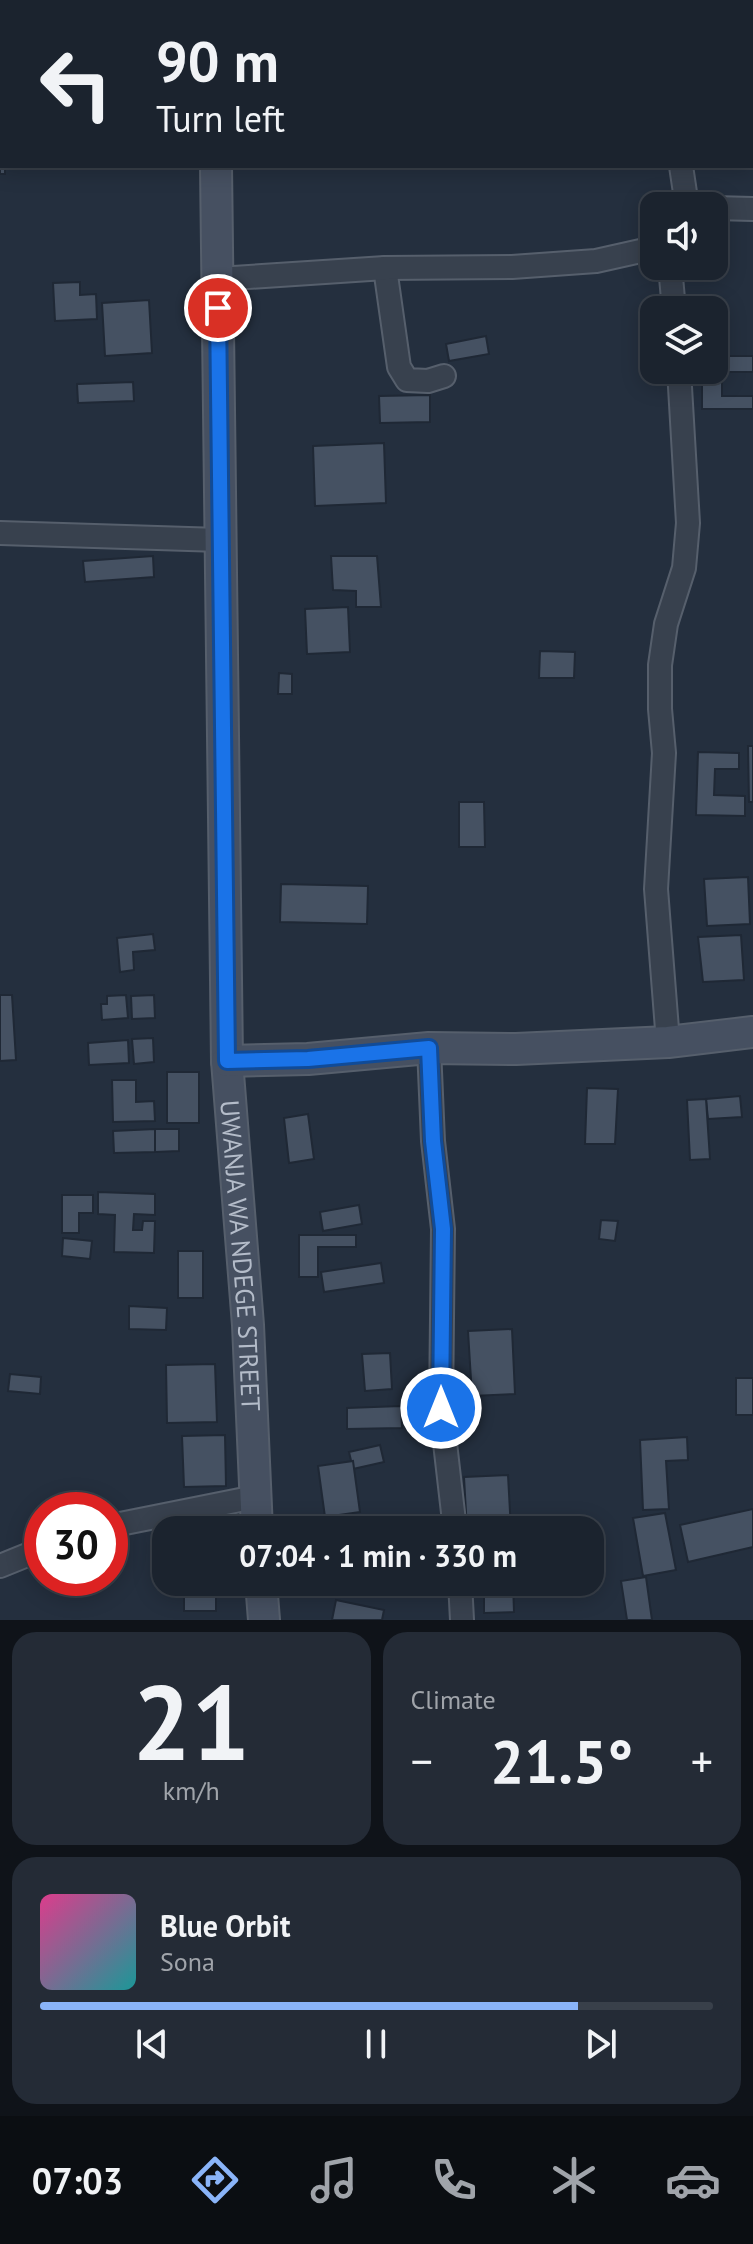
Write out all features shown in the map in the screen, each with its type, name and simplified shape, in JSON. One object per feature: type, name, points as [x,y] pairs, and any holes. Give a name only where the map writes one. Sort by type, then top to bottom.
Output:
[{"type":"street","name":"UWANJA WA NDEGE STREET","points":[[216,168],[227,1061],[248,1325],[256,1516]]},
{"type":"street","points":[[681,168],[685,192]]},
{"type":"street","points":[[728,208],[753,209]]},
{"type":"street","points":[[218,279],[385,268],[512,267],[596,261],[640,251]]},
{"type":"street","points":[[385,268],[399,367],[407,380],[428,381],[444,376]]},
{"type":"street","points":[[668,1042],[656,889],[664,753],[660,665],[666,624],[684,568],[688,523],[680,384]]},
{"type":"street","points":[[0,533],[220,540]]},
{"type":"street","points":[[227,1061],[308,1059],[429,1048],[516,1049],[668,1042],[753,1032]]},
{"type":"street","points":[[429,1048],[433,1141],[443,1229],[441,1408],[453,1516]]},
{"type":"street","points":[[128,1522],[255,1497]]},
{"type":"street","points":[[0,1566],[24,1556]]},
{"type":"street","points":[[262,1596],[264,1620]]},
{"type":"street","points":[[461,1596],[462,1620]]},
{"type":"building","points":[[80,282],[80,295],[96,294],[97,319],[55,321],[53,283]]},
{"type":"building","points":[[149,300],[152,353],[105,356],[102,303]]},
{"type":"building","points":[[486,336],[489,354],[449,361],[446,344]]},
{"type":"building","points":[[728,356],[753,356],[753,372],[728,372]]},
{"type":"building","points":[[133,382],[134,401],[78,403],[77,384]]},
{"type":"building","points":[[702,384],[722,384],[722,396],[753,396],[753,409],[702,409]]},
{"type":"building","points":[[430,395],[430,422],[380,423],[379,396]]},
{"type":"building","points":[[384,443],[386,503],[315,506],[313,446]]},
{"type":"building","points":[[153,556],[154,577],[85,582],[83,561]]},
{"type":"building","points":[[331,556],[377,556],[381,607],[356,607],[356,591],[333,590]]},
{"type":"building","points":[[348,607],[350,652],[307,654],[305,609]]},
{"type":"building","points":[[540,651],[575,652],[574,678],[539,678]]},
{"type":"building","points":[[279,673],[292,674],[292,694],[278,694]]},
{"type":"building","points":[[748,746],[753,746],[753,802],[749,802]]},
{"type":"building","points":[[698,752],[739,753],[739,769],[715,769],[714,795],[745,796],[745,816],[696,815]]},
{"type":"building","points":[[459,802],[484,802],[485,847],[459,847]]},
{"type":"building","points":[[748,877],[750,924],[707,926],[704,879]]},
{"type":"building","points":[[281,884],[368,886],[367,924],[280,922]]},
{"type":"building","points":[[153,934],[155,950],[133,952],[134,970],[120,972],[117,938]]},
{"type":"building","points":[[741,935],[744,980],[703,982],[698,937]]},
{"type":"building","points":[[0,995],[12,995],[16,1060],[0,1061]]},
{"type":"building","points":[[126,995],[128,1018],[102,1020],[101,1004],[107,1004],[107,996]]},
{"type":"building","points":[[154,995],[155,1018],[132,1019],[131,996]]},
{"type":"building","points":[[153,1038],[154,1062],[134,1064],[132,1039]]},
{"type":"building","points":[[128,1040],[129,1063],[89,1065],[88,1043]]},
{"type":"building","points":[[167,1072],[199,1072],[199,1123],[167,1123]]},
{"type":"building","points":[[112,1080],[136,1080],[136,1102],[154,1101],[155,1121],[113,1122]]},
{"type":"building","points":[[587,1088],[618,1089],[615,1144],[585,1144]]},
{"type":"building","points":[[740,1096],[742,1117],[708,1119],[706,1099]]},
{"type":"building","points":[[706,1099],[710,1159],[690,1160],[687,1100]]},
{"type":"building","points":[[308,1114],[314,1159],[289,1163],[284,1118]]},
{"type":"building","points":[[155,1129],[155,1152],[114,1153],[113,1131]]},
{"type":"building","points":[[155,1129],[179,1129],[179,1151],[155,1152]]},
{"type":"building","points":[[98,1192],[155,1194],[155,1215],[134,1214],[133,1230],[142,1230],[143,1221],[155,1221],[154,1253],[114,1252],[115,1215],[98,1214]]},
{"type":"building","points":[[62,1195],[93,1195],[93,1213],[79,1213],[79,1233],[62,1233]]},
{"type":"building","points":[[359,1205],[362,1224],[323,1231],[320,1212]]},
{"type":"building","points":[[601,1220],[618,1221],[615,1241],[599,1239]]},
{"type":"building","points":[[299,1235],[356,1235],[356,1247],[318,1247],[318,1277],[299,1277]]},
{"type":"building","points":[[63,1238],[92,1241],[90,1259],[62,1256]]},
{"type":"building","points":[[178,1251],[203,1251],[203,1298],[178,1298]]},
{"type":"building","points":[[381,1263],[384,1283],[324,1292],[321,1272]]},
{"type":"building","points":[[129,1306],[167,1308],[166,1330],[129,1329]]},
{"type":"building","points":[[512,1329],[515,1394],[472,1396],[468,1331]]},
{"type":"building","points":[[390,1353],[392,1389],[365,1391],[362,1354]]},
{"type":"building","points":[[215,1364],[217,1422],[167,1423],[166,1365]]},
{"type":"building","points":[[10,1374],[41,1377],[40,1394],[8,1391]]},
{"type":"building","points":[[736,1378],[753,1378],[753,1415],[736,1415]]},
{"type":"building","points":[[401,1406],[402,1428],[347,1429],[347,1408]]},
{"type":"building","points":[[225,1435],[226,1486],[184,1487],[182,1436]]},
{"type":"building","points":[[687,1437],[688,1460],[666,1461],[669,1509],[643,1510],[640,1440]]},
{"type":"building","points":[[380,1445],[384,1462],[353,1469],[349,1452]]},
{"type":"building","points":[[353,1461],[360,1512],[325,1516],[318,1466]]},
{"type":"building","points":[[508,1475],[510,1516],[466,1516],[464,1477]]},
{"type":"building","points":[[753,1509],[753,1547],[688,1562],[680,1525]]},
{"type":"building","points":[[665,1513],[676,1570],[643,1576],[633,1518]]},
{"type":"building","points":[[646,1577],[652,1620],[627,1620],[621,1581]]},
{"type":"building","points":[[184,1596],[216,1596],[216,1611],[184,1611]]},
{"type":"building","points":[[484,1596],[513,1596],[514,1612],[484,1613]]},
{"type":"building","points":[[336,1600],[384,1610],[382,1620],[332,1620]]},
{"type":"route","points":[[218,308],[227,1061],[308,1059],[429,1048],[429,1090],[443,1229],[441,1408]]}]
